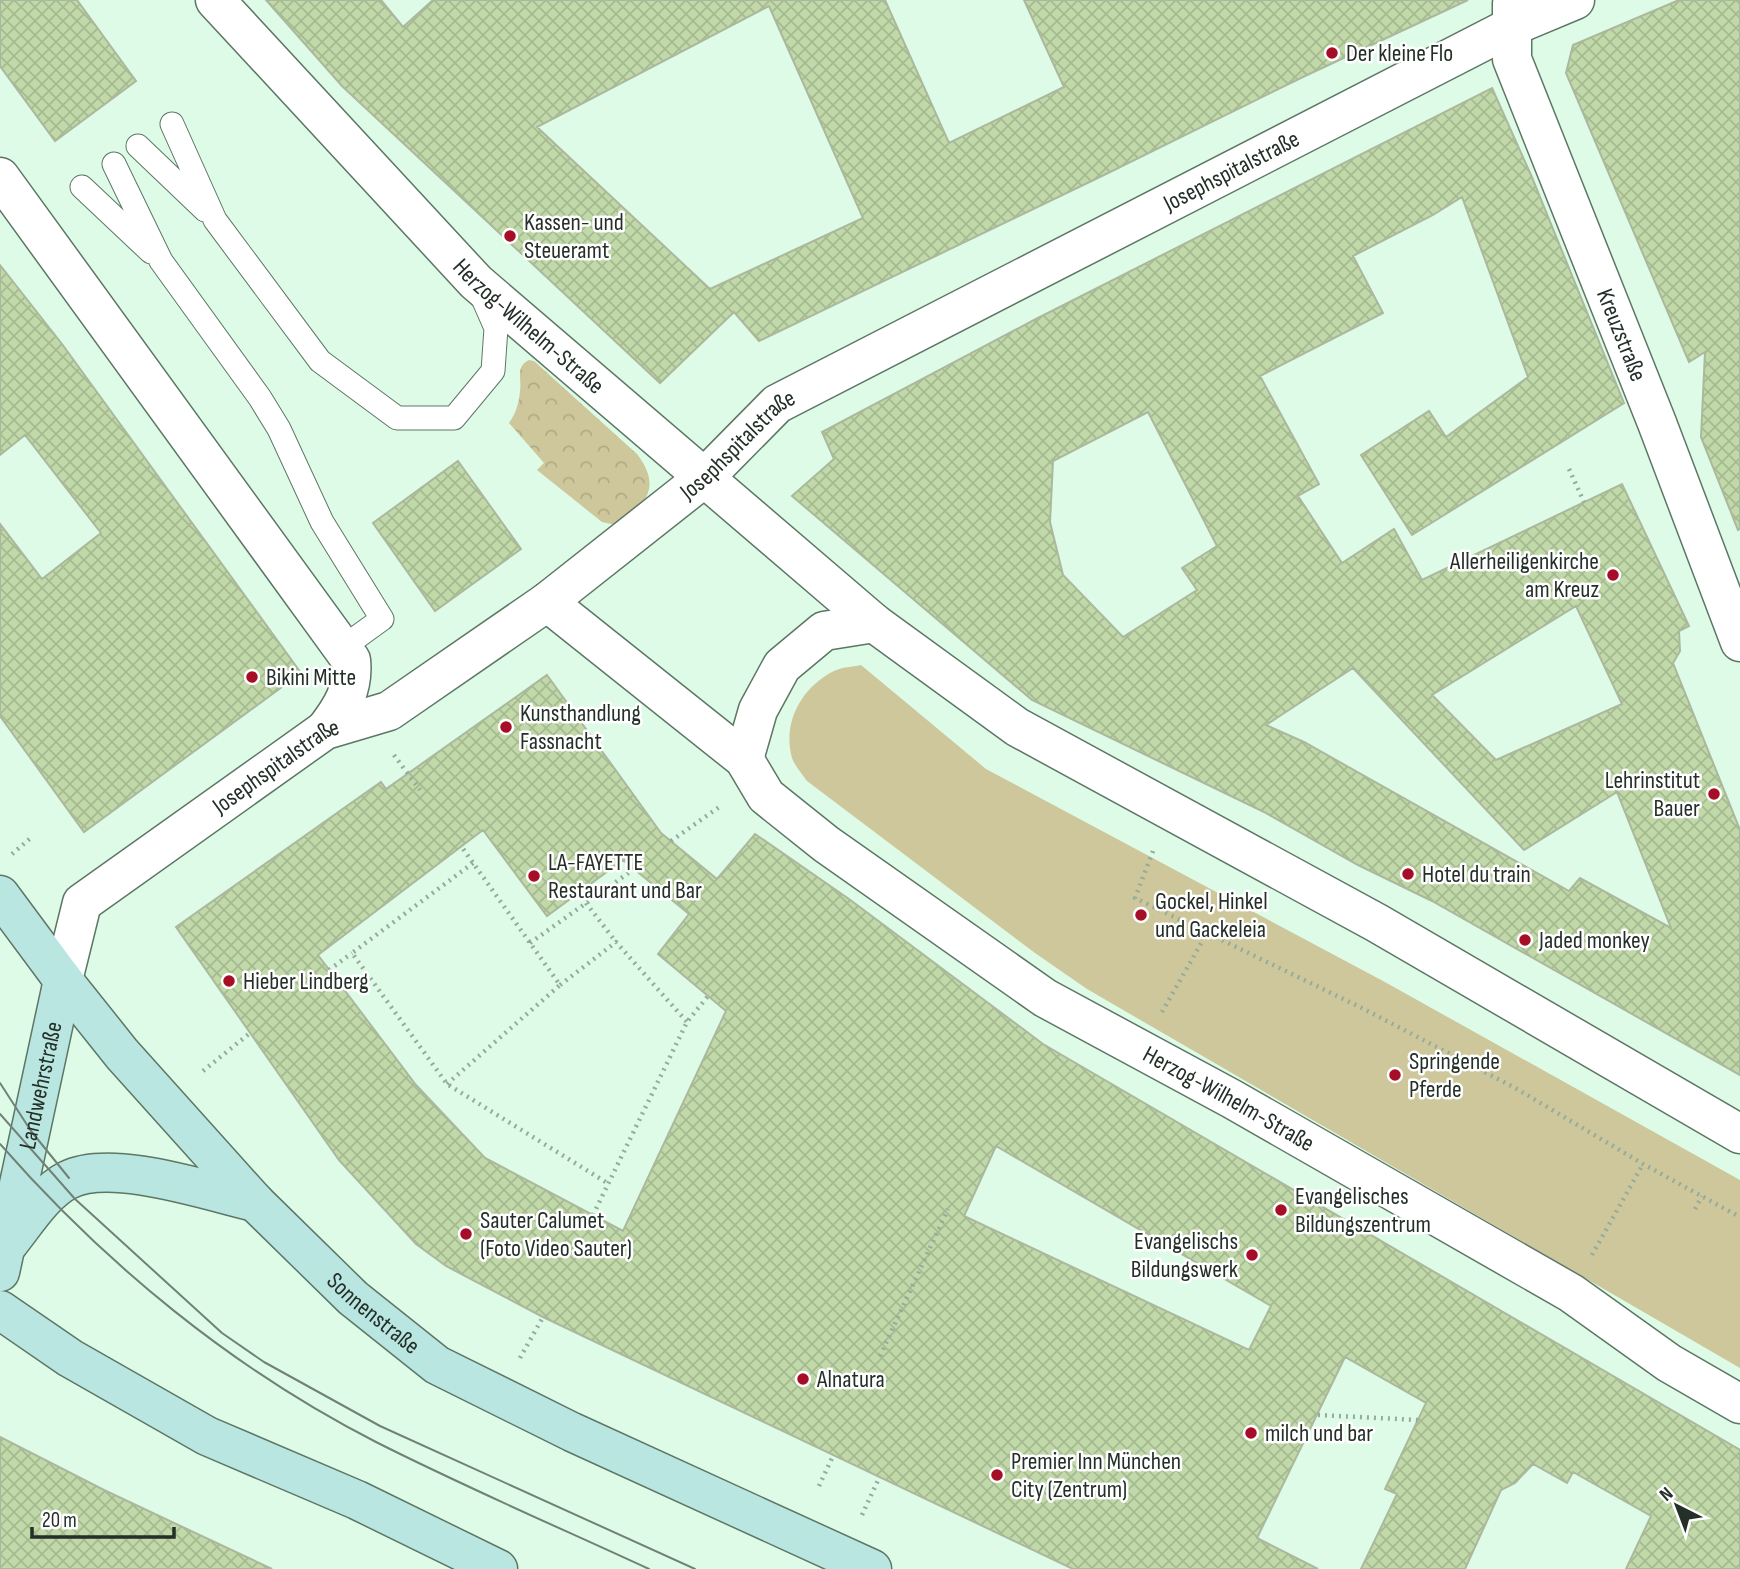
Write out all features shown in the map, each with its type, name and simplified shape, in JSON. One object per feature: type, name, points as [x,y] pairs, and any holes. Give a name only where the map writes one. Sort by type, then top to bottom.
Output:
[{"type":"main road","name":"Sonnenstraße","points":[[0,895],[63,980],[146,1082],[255,1202],[353,1298],[437,1365],[572,1432],[872,1569]]},
{"type":"main road","name":"Landwehrstraße","points":[[2,1260],[63,980]]},
{"type":"main road","points":[[2,1260],[53,1191],[69,1179],[96,1172],[133,1174],[255,1202]]},
{"type":"main road","points":[[0,1310],[70,1358],[207,1436],[357,1500],[498,1569]]},
{"type":"street","name":"Herzog-Wilhelm-Straße","points":[[215,0],[476,282],[874,623],[1017,727],[1377,923],[1740,1134]]},
{"type":"street","name":"Josephspitalstraße","points":[[63,980],[82,903],[325,730],[389,711],[547,601],[704,478],[777,404],[1513,13],[1575,0]]},
{"type":"street","name":"Kreuzstraße","points":[[1513,13],[1513,59],[1657,423],[1740,642]]},
{"type":"street","points":[[0,177],[351,660],[352,682],[346,699],[325,730]]},
{"type":"street","name":"Herzog-Wilhelm-Straße","points":[[547,601],[751,770],[766,796],[826,844],[1045,998],[1220,1093],[1571,1293],[1669,1363],[1740,1404]]},
{"type":"street","points":[[751,770],[758,710],[782,666],[824,631],[874,623]]},
{"type":"lane","points":[[172,124],[215,220]]},
{"type":"lane","points":[[138,146],[215,220],[320,360],[397,418],[454,418],[493,371],[496,328],[476,282]]},
{"type":"lane","points":[[114,164],[161,261],[272,418],[322,522],[382,619],[342,648]]},
{"type":"lane","points":[[82,187],[161,261]]},
{"type":"path","points":[[1569,469],[1584,502]]},
{"type":"path","points":[[671,841],[751,770]]},
{"type":"path","points":[[1168,809],[1135,898],[1364,1009],[1517,1089],[1643,1164],[1740,1217]]},
{"type":"path","points":[[8,857],[33,836]]},
{"type":"path","points":[[461,846],[560,985]]},
{"type":"path","points":[[329,970],[473,863]]},
{"type":"path","points":[[530,943],[634,869]]},
{"type":"path","points":[[586,904],[687,1022]]},
{"type":"path","points":[[1170,998],[1207,933]]},
{"type":"path","points":[[447,1084],[560,985],[616,942]]},
{"type":"path","points":[[352,953],[447,1084],[609,1184]]},
{"type":"path","points":[[593,1215],[687,1022],[708,996]]},
{"type":"path","points":[[203,1071],[250,1033]]},
{"type":"path","points":[[1571,1293],[1643,1164]]},
{"type":"path","points":[[1695,1209],[1702,1196]]},
{"type":"path","points":[[880,1356],[948,1209]]},
{"type":"path","points":[[1318,1415],[1418,1420]]},
{"type":"path","points":[[819,1486],[833,1456]]},
{"type":"green space","points":[[529,360],[534,361],[637,454],[645,466],[649,476],[648,494],[637,510],[620,526],[602,522],[537,470],[544,463],[509,423],[519,400],[521,369]]},
{"type":"green space","points":[[861,665],[986,769],[1383,981],[1740,1180],[1740,1368],[1087,989],[1035,953],[807,781],[793,761],[790,745],[792,719],[797,707],[804,696],[823,678],[837,670]]},
{"type":"building","points":[[0,0],[77,0],[136,81],[55,141],[0,66]]},
{"type":"building","points":[[266,0],[381,0],[403,27],[433,0],[885,0],[949,143],[1064,87],[1024,0],[1468,0],[1305,76],[759,341],[734,312],[660,383],[342,86]],"holes":[[[769,6],[863,218],[710,289],[537,127]]]},
{"type":"building","points":[[1679,0],[1740,0],[1738,530],[1701,437],[1705,352],[1689,362],[1566,73],[1573,45]]},
{"type":"building","points":[[1492,88],[1531,175],[1624,403],[1412,535],[1361,455],[1429,411],[1446,437],[1528,377],[1462,197],[1353,256],[1383,313],[1260,376],[1319,484],[1298,496],[1342,563],[1394,529],[1422,580],[1622,484],[1689,626],[1679,631],[1680,651],[1673,663],[1740,830],[1740,1075],[1432,901],[1358,865],[1264,812],[1032,700],[792,496],[834,459],[822,432],[1034,320]],"holes":[[[1148,412],[1217,546],[1182,568],[1197,590],[1123,637],[1063,575],[1050,522],[1053,461]],[[1576,606],[1622,704],[1496,760],[1432,695]],[[1353,668],[1524,850],[1617,792],[1671,928],[1580,878],[1569,891],[1304,742],[1266,725]]]},
{"type":"building","points":[[0,265],[62,344],[301,673],[84,832],[0,716],[0,524],[42,579],[101,533],[25,435],[0,455]]},
{"type":"building","points":[[458,461],[521,549],[435,611],[373,523]]},
{"type":"building","points":[[547,675],[661,833],[717,879],[755,834],[849,899],[1043,1044],[1740,1450],[1740,1569],[1626,1569],[1651,1516],[1573,1472],[1567,1483],[1533,1464],[1515,1483],[1501,1490],[1465,1569],[1361,1569],[1397,1494],[1385,1489],[1426,1403],[1345,1357],[1257,1538],[1318,1569],[1073,1569],[543,1317],[446,1266],[416,1244],[339,1160],[176,927],[381,782],[386,789]],"holes":[[[483,830],[547,916],[623,860],[689,914],[658,954],[726,1011],[623,1231],[485,1158],[416,1085],[318,955]],[[996,1146],[1271,1306],[1249,1350],[964,1216]]]},
{"type":"building","points":[[0,1437],[104,1490],[272,1569],[0,1569]]},
{"type":"tram line","points":[[0,1083],[31,1131],[69,1178]]},
{"type":"tram line","points":[[0,1114],[75,1199],[222,1333],[264,1362],[380,1426],[695,1569]]},
{"type":"tram line","points":[[0,1144],[40,1188],[127,1272],[174,1311],[272,1382],[376,1442],[649,1569]]},
{"type":"place","name":"Der kleine Flo","points":[[1332,53]]},
{"type":"place","name":"Kassen- und Steueramt","points":[[510,236]]},
{"type":"place","name":"Allerheiligenkirche am Kreuz","points":[[1613,575]]},
{"type":"place","name":"Bikini Mitte","points":[[252,677]]},
{"type":"place","name":"Kunsthandlung Fassnacht","points":[[506,727]]},
{"type":"place","name":"Lehrinstitut Bauer","points":[[1714,794]]},
{"type":"place","name":"Hotel du train","points":[[1408,874]]},
{"type":"place","name":"LA-FAYETTE Restaurant und Bar","points":[[534,876]]},
{"type":"place","name":"Gockel, Hinkel und Gackeleia","points":[[1141,915]]},
{"type":"place","name":"Jaded monkey","points":[[1525,940]]},
{"type":"place","name":"Hieber Lindberg","points":[[229,981]]},
{"type":"place","name":"Springende Pferde","points":[[1395,1075]]},
{"type":"place","name":"Evangelisches Bildungszentrum","points":[[1281,1210]]},
{"type":"place","name":"Sauter Calumet (Foto Video Sauter)","points":[[466,1234]]},
{"type":"place","name":"Evangelischs Bildungswerk","points":[[1252,1255]]},
{"type":"place","name":"Alnatura","points":[[803,1379]]},
{"type":"place","name":"milch und bar","points":[[1251,1433]]},
{"type":"place","name":"Premier Inn München City (Zentrum)","points":[[997,1475]]}]
